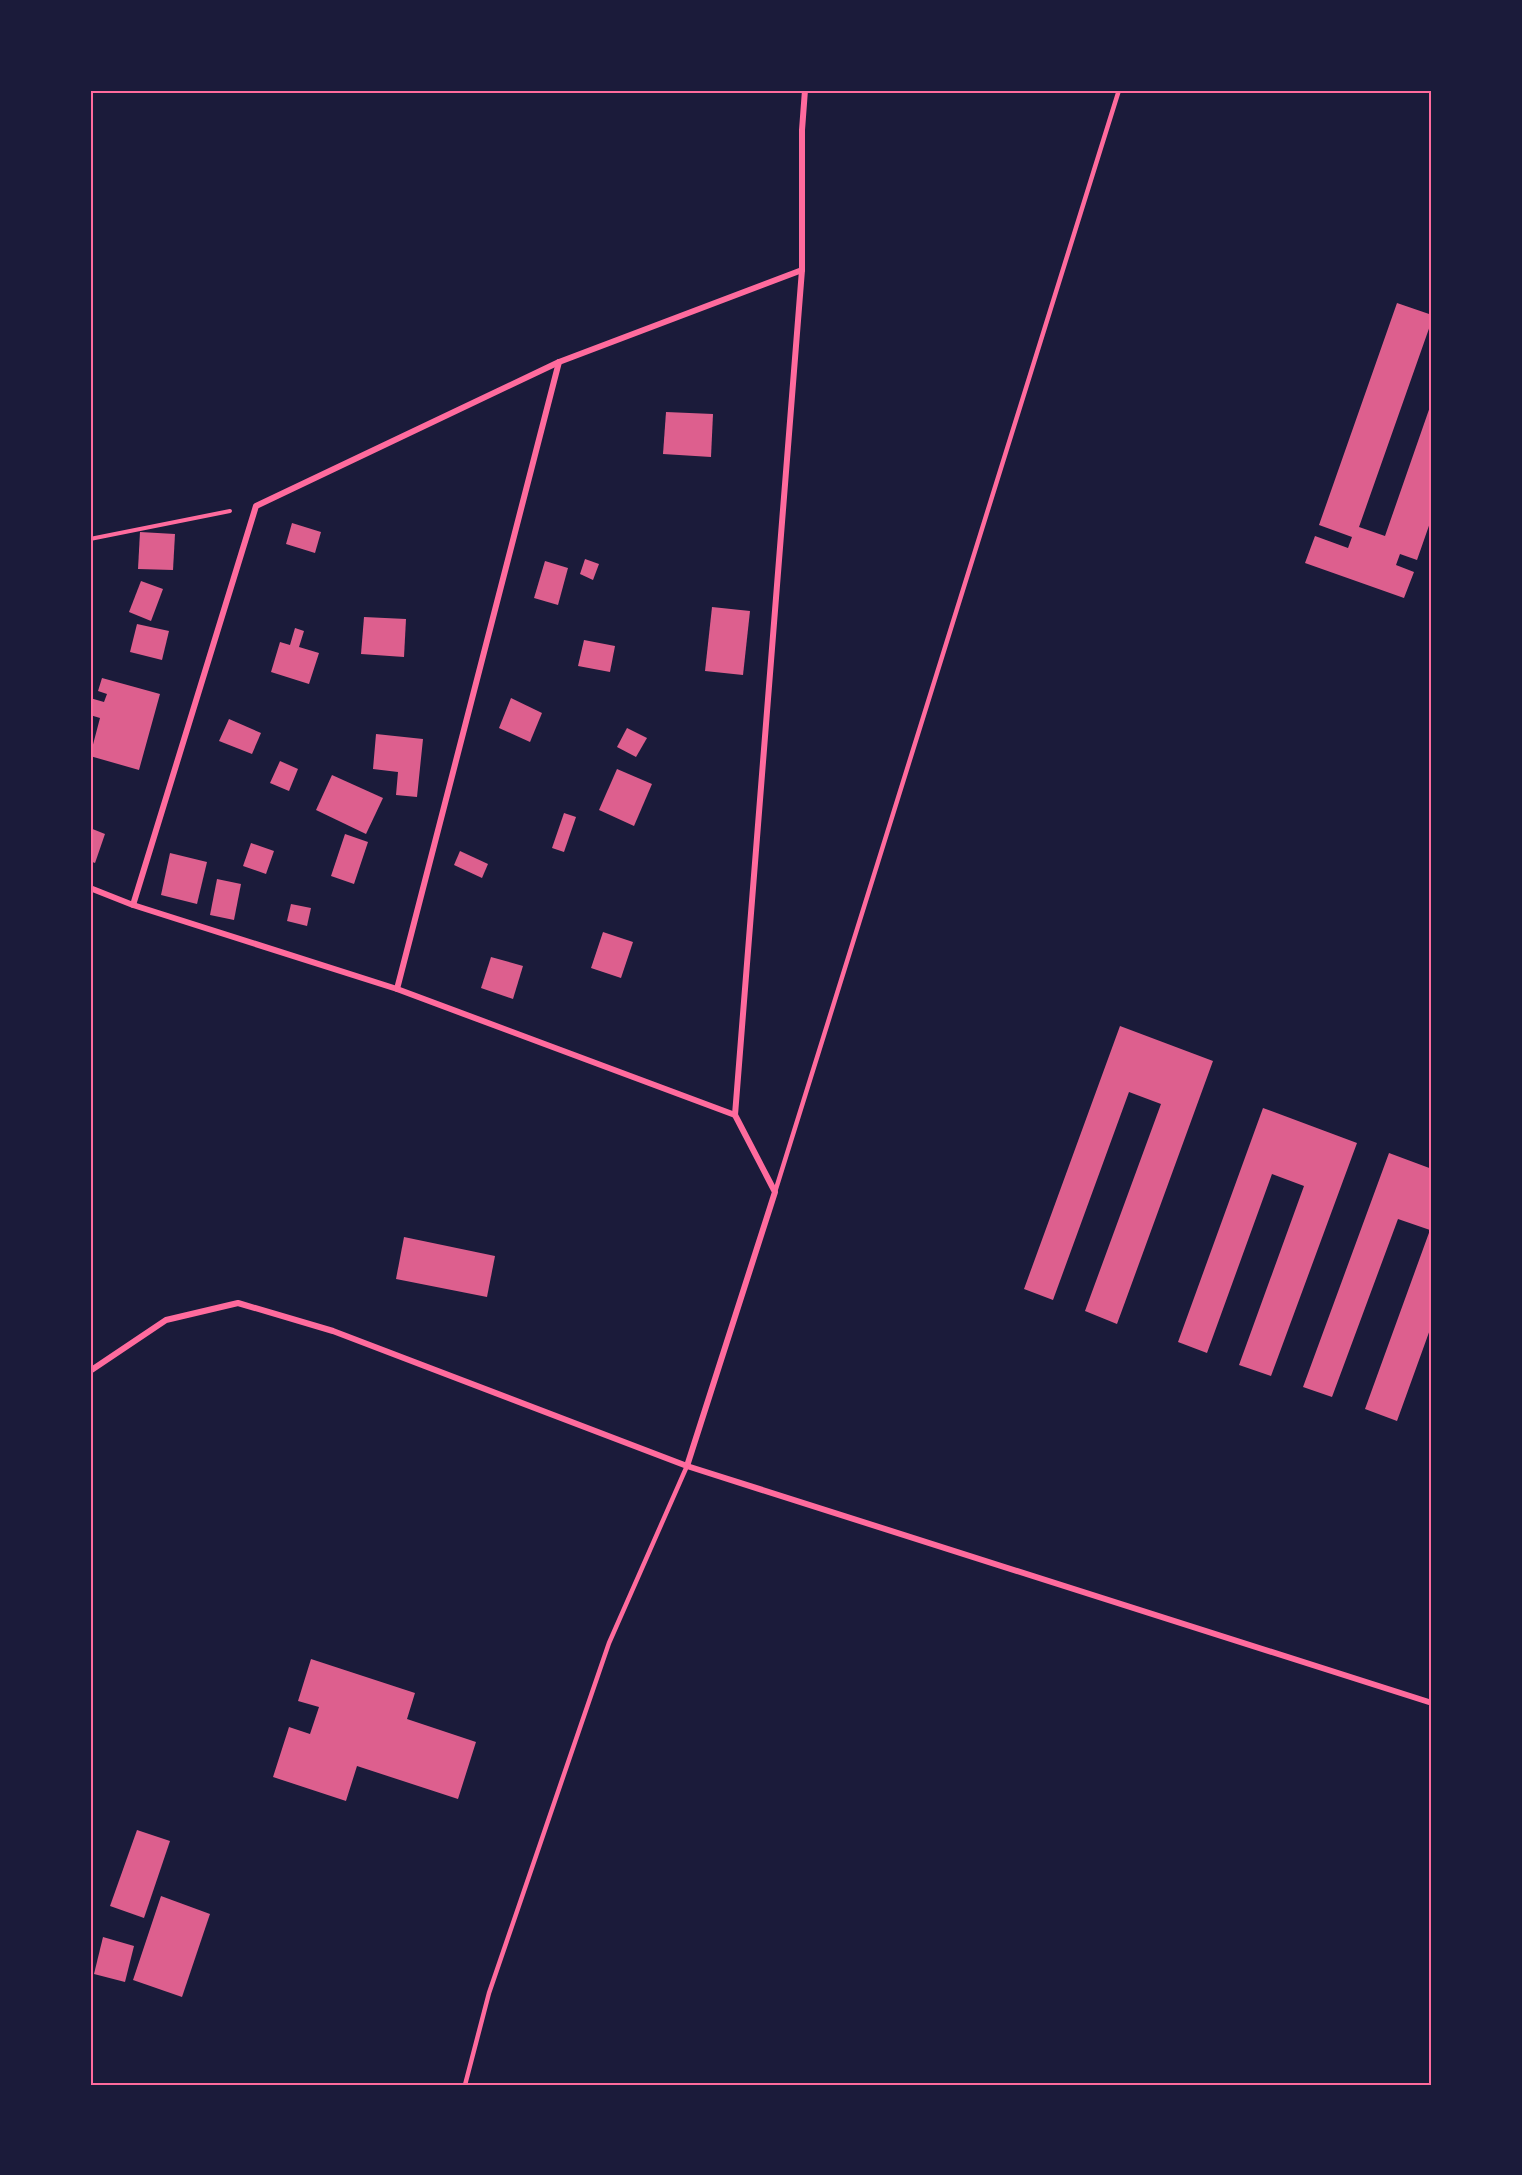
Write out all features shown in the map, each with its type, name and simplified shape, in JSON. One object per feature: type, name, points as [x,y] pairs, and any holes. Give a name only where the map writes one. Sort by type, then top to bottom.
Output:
[{"type":"street","points":[[687,1466],[775,1192],[735,1115],[802,270],[802,130],[805,90]]},
{"type":"street","points":[[133,905],[256,506],[559,362],[802,270]]},
{"type":"street","points":[[397,989],[559,362]]},
{"type":"street","points":[[90,888],[133,905],[397,989],[735,1115]]},
{"type":"street","points":[[90,1371],[166,1320],[238,1303],[333,1331],[687,1466],[1432,1703]]},
{"type":"lane","points":[[775,1192],[1119,90]]},
{"type":"lane","points":[[465,2085],[489,1993],[609,1643],[687,1466]]},
{"type":"path","points":[[90,539],[256,506]]},
{"type":"building","points":[[1397,303],[1432,315],[1432,320],[1359,527],[1385,536],[1432,401],[1432,517],[1417,560],[1400,554],[1396,565],[1414,572],[1404,598],[1305,563],[1315,536],[1348,548],[1352,537],[1319,525]]},
{"type":"building","points":[[666,412],[713,414],[711,457],[663,454]]},
{"type":"building","points":[[292,523],[321,532],[315,553],[286,544]]},
{"type":"building","points":[[140,532],[175,534],[173,570],[138,569]]},
{"type":"building","points":[[585,559],[599,564],[593,580],[580,574]]},
{"type":"building","points":[[545,561],[568,568],[558,605],[534,598]]},
{"type":"building","points":[[141,581],[163,589],[151,621],[129,612]]},
{"type":"building","points":[[712,607],[750,611],[743,675],[705,671]]},
{"type":"building","points":[[364,617],[406,619],[404,657],[361,654]]},
{"type":"building","points":[[137,624],[169,631],[162,660],[130,652]]},
{"type":"building","points":[[295,628],[304,631],[299,647],[319,653],[309,684],[271,672],[280,642],[290,645]]},
{"type":"building","points":[[584,640],[615,646],[610,672],[578,666]]},
{"type":"building","points":[[102,678],[160,694],[139,770],[90,756],[100,718],[90,715],[90,698],[104,702],[107,694],[98,691]]},
{"type":"building","points":[[511,698],[542,713],[530,742],[499,728]]},
{"type":"building","points":[[229,719],[261,733],[252,754],[219,741]]},
{"type":"building","points":[[627,728],[647,738],[636,757],[617,747]]},
{"type":"building","points":[[376,734],[423,739],[417,797],[396,795],[398,772],[373,769]]},
{"type":"building","points":[[280,761],[298,769],[289,791],[270,783]]},
{"type":"building","points":[[617,769],[652,784],[634,826],[599,810]]},
{"type":"building","points":[[332,775],[383,798],[366,834],[316,810]]},
{"type":"building","points":[[564,813],[576,817],[564,852],[552,848]]},
{"type":"building","points":[[90,828],[105,834],[95,863],[90,861]]},
{"type":"building","points":[[345,834],[368,842],[354,884],[331,876]]},
{"type":"building","points":[[251,843],[274,851],[266,874],[243,866]]},
{"type":"building","points":[[460,851],[488,864],[482,878],[454,865]]},
{"type":"building","points":[[170,853],[207,862],[197,904],[161,895]]},
{"type":"building","points":[[217,879],[241,884],[234,920],[210,915]]},
{"type":"building","points":[[291,904],[311,908],[307,926],[287,921]]},
{"type":"building","points":[[603,932],[633,942],[621,978],[591,968]]},
{"type":"building","points":[[491,957],[523,966],[513,999],[481,988]]},
{"type":"building","points":[[1120,1026],[1213,1061],[1117,1324],[1085,1311],[1161,1104],[1129,1092],[1053,1300],[1024,1289]]},
{"type":"building","points":[[1263,1108],[1357,1143],[1271,1376],[1239,1365],[1304,1186],[1272,1174],[1207,1353],[1178,1342]]},
{"type":"building","points":[[1389,1153],[1432,1169],[1432,1324],[1397,1421],[1365,1409],[1430,1230],[1398,1219],[1332,1397],[1303,1387]]},
{"type":"building","points":[[404,1237],[495,1256],[487,1297],[396,1279]]},
{"type":"building","points":[[311,1659],[415,1693],[407,1719],[476,1742],[458,1799],[357,1766],[346,1801],[273,1777],[289,1727],[310,1734],[319,1707],[298,1701]]},
{"type":"building","points":[[137,1830],[170,1841],[144,1918],[110,1906]]},
{"type":"building","points":[[161,1896],[210,1914],[182,1997],[133,1980]]},
{"type":"building","points":[[103,1937],[134,1946],[125,1982],[94,1974]]}]
